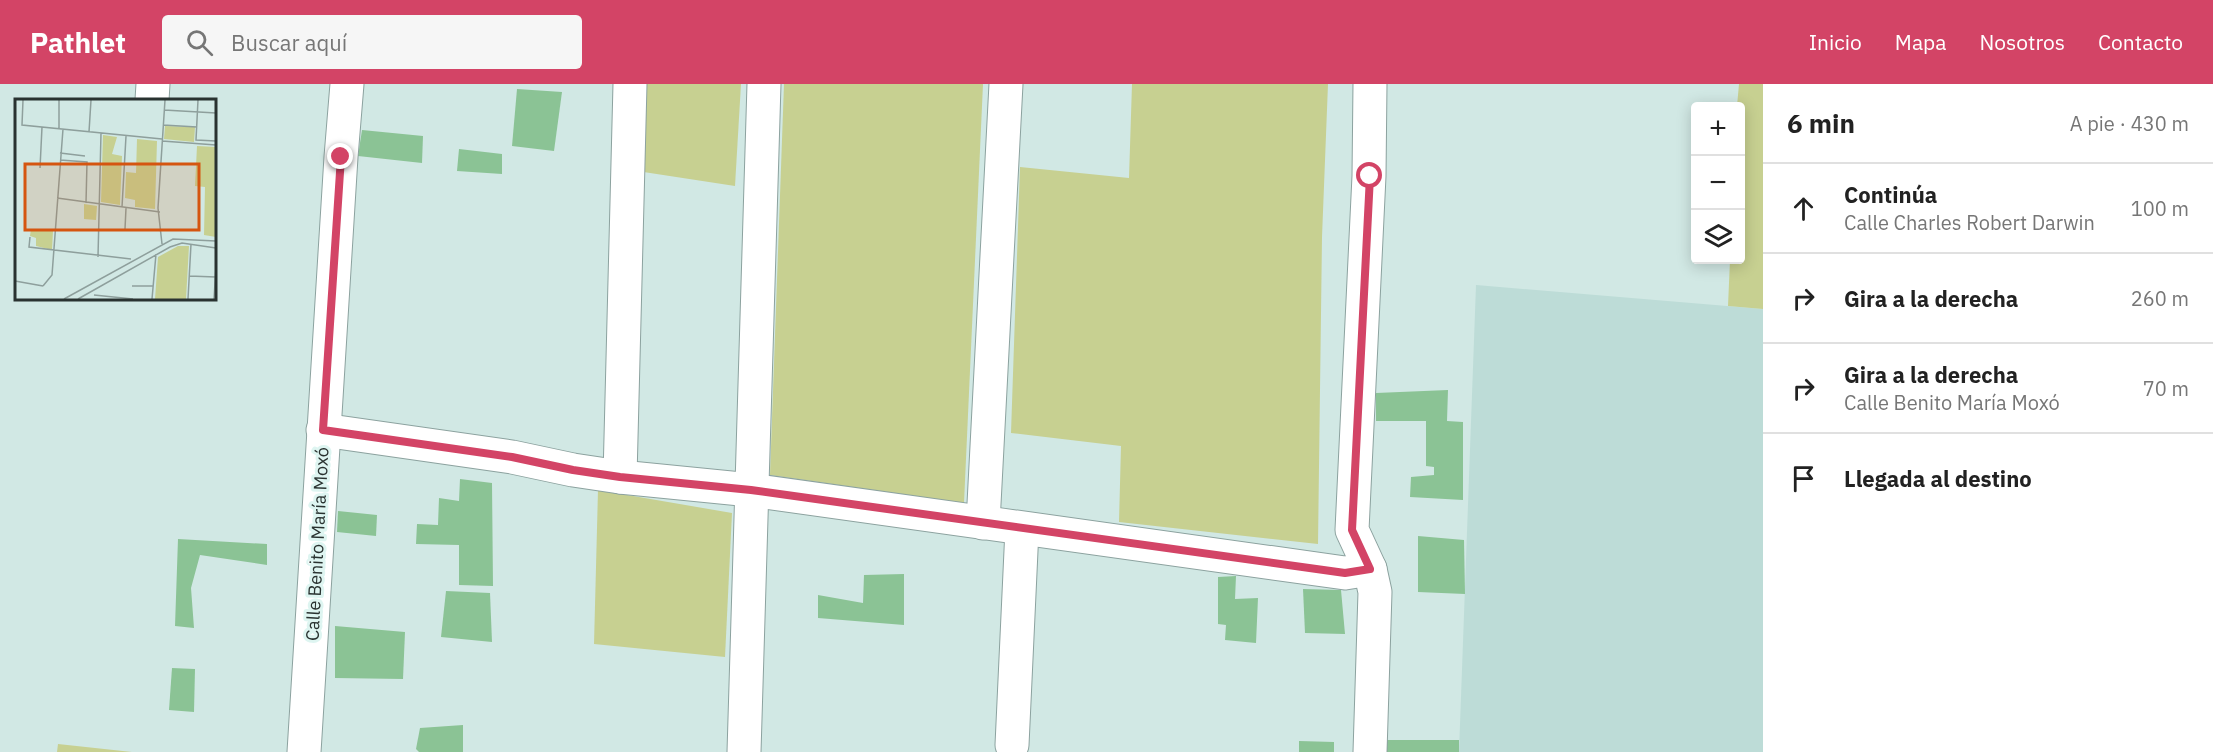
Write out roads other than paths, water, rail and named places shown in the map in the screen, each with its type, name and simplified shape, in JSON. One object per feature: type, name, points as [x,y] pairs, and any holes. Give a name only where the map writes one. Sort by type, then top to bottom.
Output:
[{"type":"street","points":[[152,99],[153,84]]},
{"type":"street","name":"Calle Benito María Moxó","points":[[304,752],[347,84]]},
{"type":"street","points":[[620,477],[630,84]]},
{"type":"street","points":[[744,752],[764,84]]},
{"type":"street","points":[[983,523],[1006,84]]},
{"type":"street","points":[[1370,84],[1370,176],[1352,530],[1370,569],[1375,592],[1370,752]]},
{"type":"street","points":[[323,430],[512,457],[620,477],[751,490],[1345,573],[1370,569]]},
{"type":"street","points":[[1012,745],[1022,529]]}]
